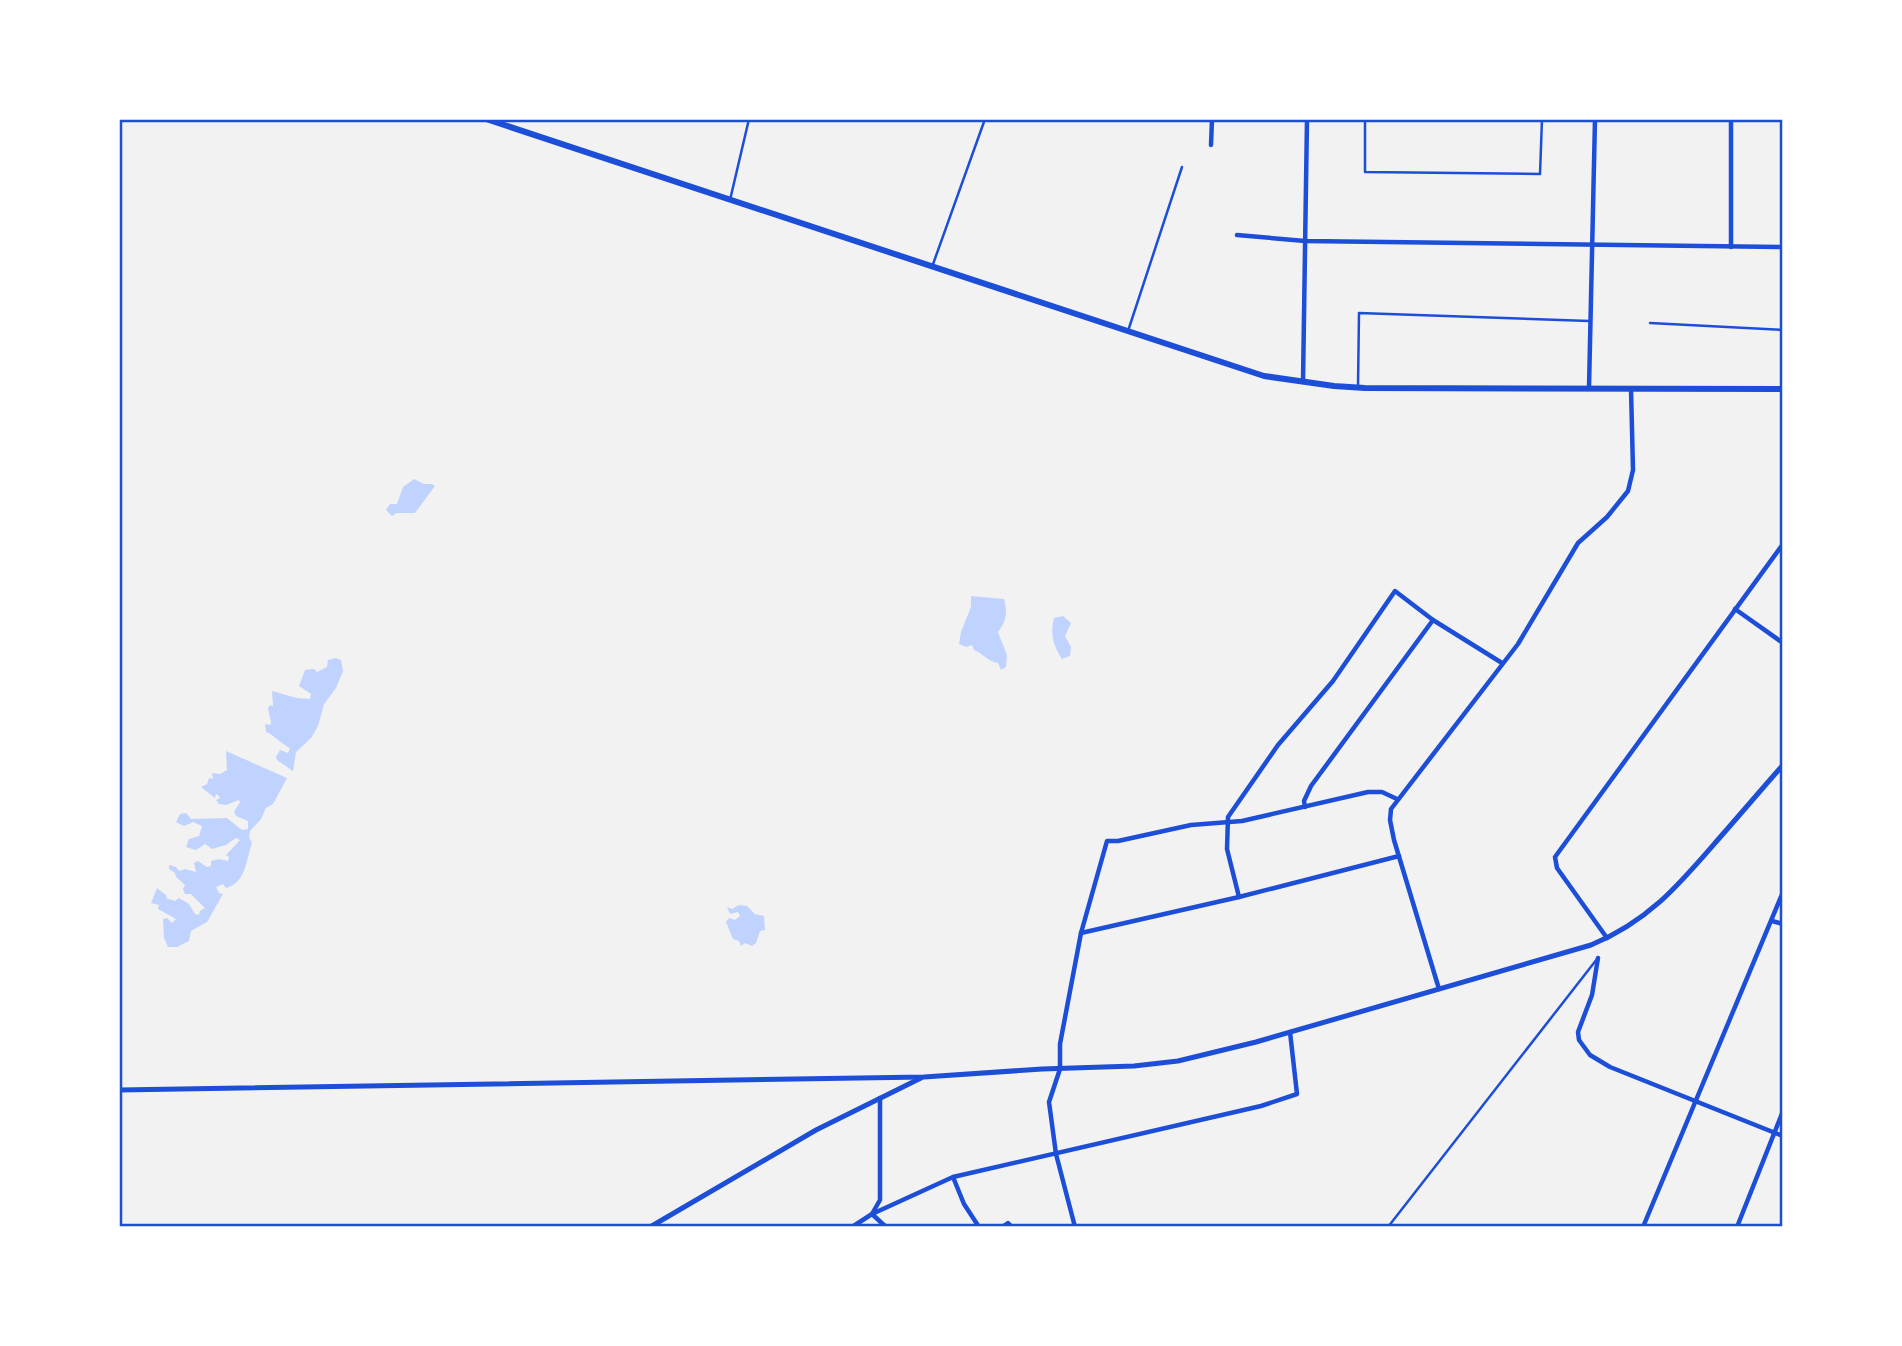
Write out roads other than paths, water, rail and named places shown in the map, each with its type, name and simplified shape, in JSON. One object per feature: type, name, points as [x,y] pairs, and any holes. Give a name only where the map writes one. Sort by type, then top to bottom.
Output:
[{"type":"main road","points":[[486,119],[1245,370],[1303,382],[1358,387],[1783,389]]},
{"type":"street","points":[[1211,145],[1212,119]]},
{"type":"street","points":[[1303,382],[1307,119]]},
{"type":"street","points":[[1589,388],[1595,119]]},
{"type":"street","points":[[1731,119],[1731,247]]},
{"type":"street","points":[[1237,235],[1305,241],[1783,247]]},
{"type":"street","points":[[1440,989],[1399,856],[1390,820],[1391,809],[1417,779],[1538,615],[1578,543],[1607,517],[1628,491],[1633,470],[1631,388]]},
{"type":"street","points":[[1607,939],[1557,867],[1555,857],[1783,544]]},
{"type":"street","points":[[1239,897],[1227,849],[1228,817],[1298,719],[1333,681],[1395,591],[1433,620],[1502,663]]},
{"type":"street","points":[[1735,608],[1783,643]]},
{"type":"street","points":[[1306,807],[1304,801],[1311,786],[1433,620]]},
{"type":"street","points":[[119,1090],[924,1077],[1134,1066],[1178,1060],[1290,1032],[1607,939],[1635,923],[1665,900],[1783,765]]},
{"type":"street","points":[[1075,1227],[1056,1154],[1049,1102],[1059,1069],[1060,1044],[1081,933],[1107,841],[1191,825],[1227,823],[1368,792],[1382,792],[1397,799]]},
{"type":"street","points":[[1081,933],[1239,897],[1399,856]]},
{"type":"street","points":[[1643,1227],[1783,892]]},
{"type":"street","points":[[1772,921],[1783,924]]},
{"type":"street","points":[[1598,958],[1592,995],[1578,1032],[1584,1049],[1610,1068],[1783,1136]]},
{"type":"street","points":[[852,1227],[872,1214],[953,1177],[1261,1106],[1297,1094],[1290,1032]]},
{"type":"street","points":[[650,1227],[816,1130],[924,1077]]},
{"type":"street","points":[[872,1214],[880,1200],[880,1098]]},
{"type":"street","points":[[1737,1227],[1783,1111]]},
{"type":"street","points":[[953,1177],[964,1204],[979,1227]]},
{"type":"street","points":[[872,1214],[886,1227]]},
{"type":"street","points":[[1002,1227],[1008,1223],[1012,1227]]},
{"type":"lane","points":[[730,200],[749,119]]},
{"type":"lane","points":[[932,267],[985,119]]},
{"type":"lane","points":[[1365,119],[1366,172],[1540,174],[1542,119]]},
{"type":"lane","points":[[1128,332],[1182,167]]},
{"type":"lane","points":[[1358,387],[1359,313],[1589,321]]},
{"type":"lane","points":[[1650,323],[1783,330]]},
{"type":"lane","points":[[1388,1227],[1598,958]]},
{"type":"water","points":[[414,479],[435,486],[415,513],[397,513],[392,516],[386,510],[390,504],[397,504],[403,487]]},
{"type":"water","points":[[971,596],[1004,599],[1006,617],[998,632],[1007,655],[1006,667],[1001,670],[998,663],[974,650],[972,645],[966,647],[959,644],[971,607]]},
{"type":"water","points":[[1063,616],[1071,623],[1065,636],[1071,647],[1070,656],[1062,659],[1054,644],[1052,629],[1054,618]]},
{"type":"water","points":[[328,660],[341,660],[343,671],[336,688],[324,704],[318,726],[311,738],[296,752],[293,771],[276,757],[280,750],[288,753],[290,748],[266,732],[265,724],[270,725],[271,722],[268,708],[273,706],[272,691],[310,699],[311,694],[299,686],[305,670],[314,669],[317,672],[327,667]]},
{"type":"water","points":[[226,751],[287,778],[273,804],[266,808],[261,819],[250,831],[252,843],[238,881],[226,888],[223,884],[216,887],[219,893],[223,894],[207,922],[191,931],[189,941],[177,947],[168,947],[164,938],[163,919],[167,918],[172,923],[176,919],[158,909],[159,905],[151,903],[157,888],[166,898],[175,901],[179,898],[189,904],[195,914],[199,915],[205,908],[191,894],[185,894],[185,885],[169,869],[169,865],[179,871],[185,869],[196,872],[194,863],[198,861],[207,867],[211,866],[211,861],[228,861],[229,857],[226,855],[240,840],[236,838],[226,845],[212,849],[205,844],[196,850],[186,847],[189,839],[199,836],[202,826],[193,822],[184,826],[176,822],[180,814],[186,813],[191,819],[227,818],[242,830],[248,829],[248,821],[236,816],[234,812],[239,800],[226,805],[219,804],[216,800],[220,798],[218,795],[216,794],[215,798],[201,787],[207,784],[209,778],[213,779],[212,773],[220,774],[227,770]]},
{"type":"water","points":[[739,905],[747,906],[755,914],[764,916],[765,930],[760,931],[756,943],[752,946],[745,943],[741,946],[739,941],[733,939],[726,922],[729,918],[735,920],[740,916],[738,912],[730,914],[727,907],[732,909]]}]
